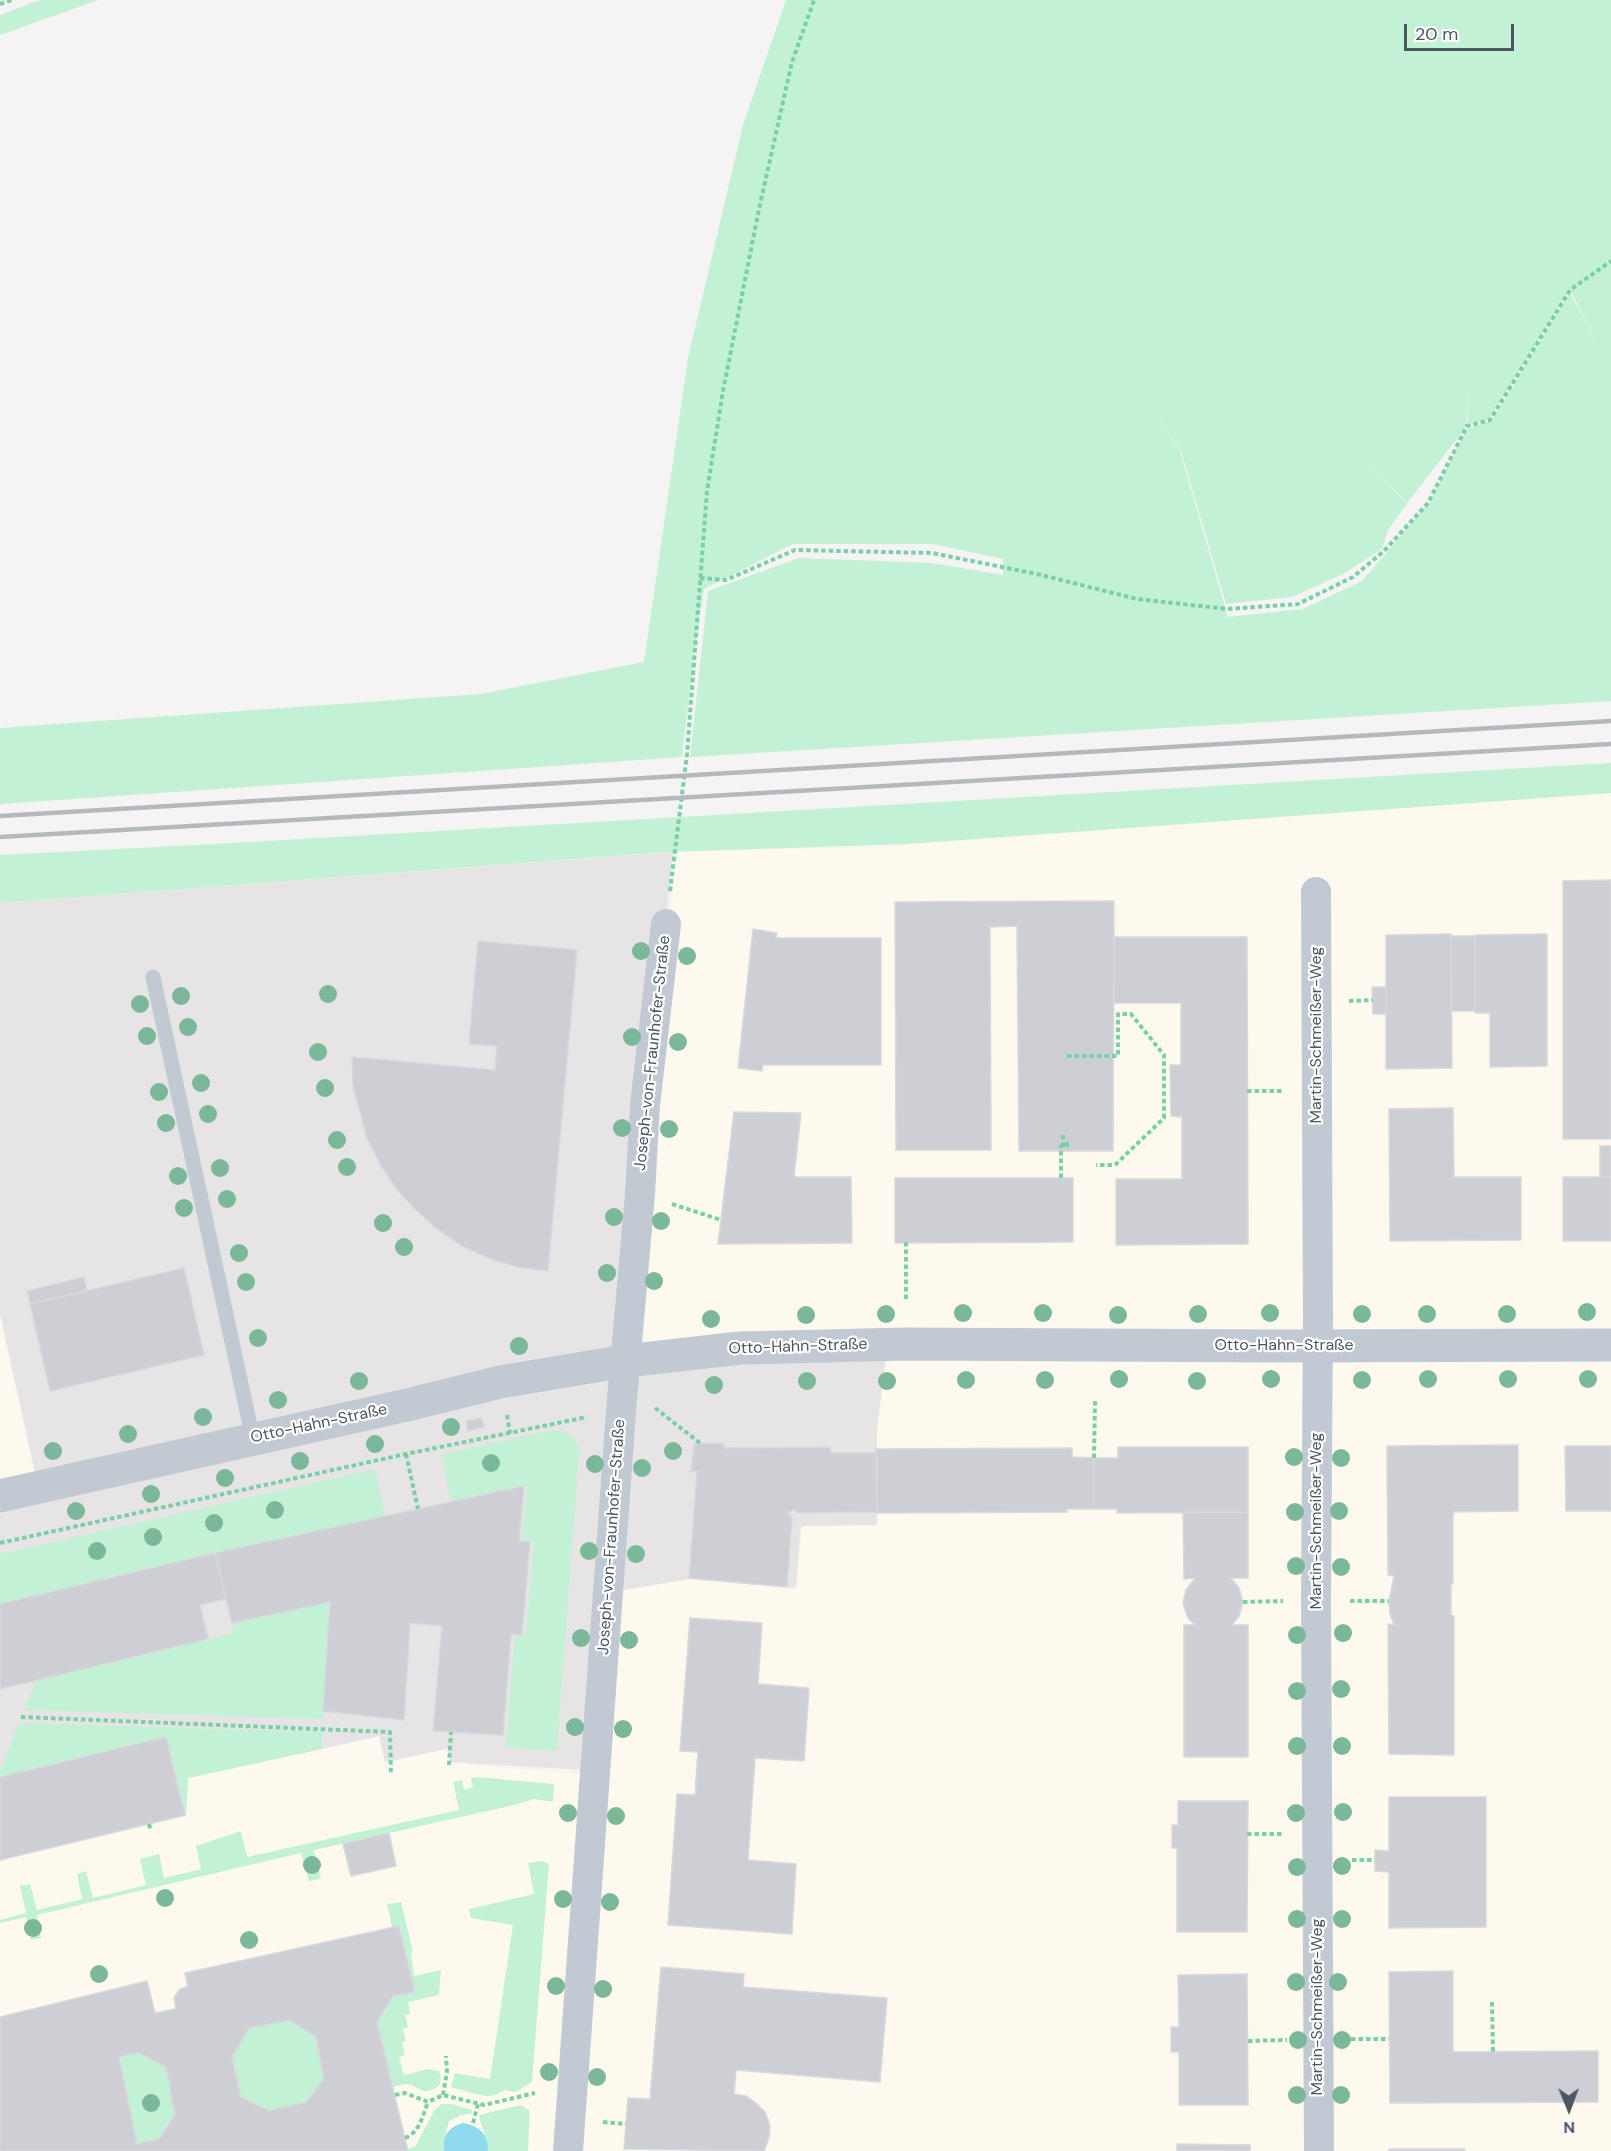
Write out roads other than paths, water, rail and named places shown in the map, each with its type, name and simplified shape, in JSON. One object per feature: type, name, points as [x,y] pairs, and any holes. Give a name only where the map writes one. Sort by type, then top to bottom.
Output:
[{"type":"street","name":"Martin-Schmeißer-Weg","points":[[1316,892],[1319,2151]]},
{"type":"street","name":"Joseph-von-Fraunhofer-Straße","points":[[568,2151],[645,1105],[666,924]]},
{"type":"street","name":"Otto-Hahn-Straße","points":[[0,1496],[407,1406],[500,1382],[625,1361],[740,1348],[856,1344],[1611,1345]]},
{"type":"lane","points":[[153,976],[253,1439]]},
{"type":"water","points":[[463,2123],[474,2126],[485,2135],[488,2151],[444,2151],[445,2136],[454,2127]]},
{"type":"railway","points":[[0,816],[1611,721]]},
{"type":"railway","points":[[0,837],[1611,744]]}]
